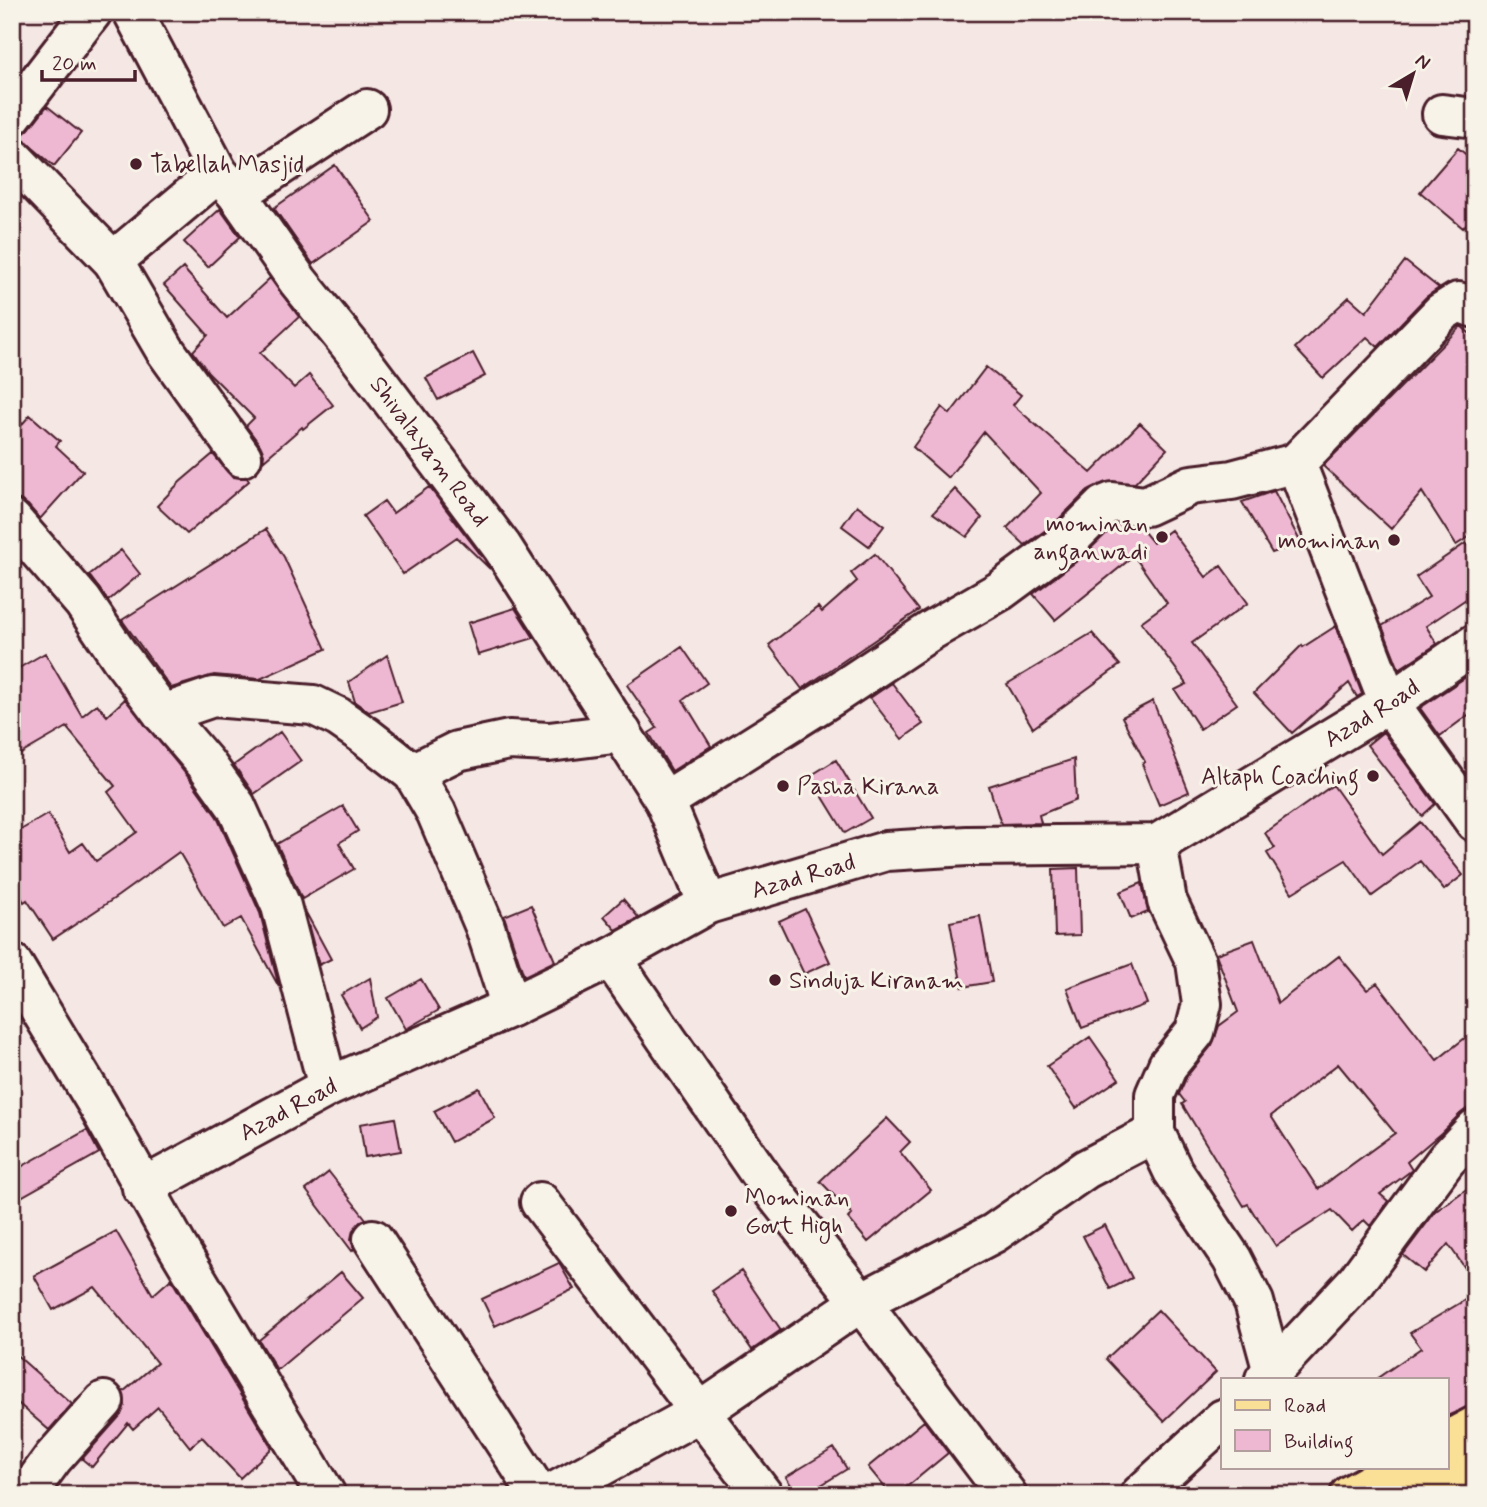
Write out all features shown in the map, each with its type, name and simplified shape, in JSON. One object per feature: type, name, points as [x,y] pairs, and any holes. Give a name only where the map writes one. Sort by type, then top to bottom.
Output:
[{"type":"main road","points":[[1448,1440],[1475,1426]]},
{"type":"main road","points":[[1413,1495],[1475,1462]]},
{"type":"main road","points":[[1350,1495],[1399,1468]]},
{"type":"street","points":[[12,116],[92,12]]},
{"type":"street","name":"Shivalayam Road","points":[[133,12],[228,183],[298,281],[357,354],[502,547],[622,733],[665,801],[708,904]]},
{"type":"street","points":[[113,261],[228,183],[367,109]]},
{"type":"street","points":[[12,157],[113,261],[164,350],[242,457]]},
{"type":"street","points":[[665,801],[932,630],[1000,591],[1068,541],[1103,506],[1113,502],[1146,506],[1191,485],[1232,480],[1296,463],[1442,312],[1458,302],[1475,308]]},
{"type":"street","points":[[1296,463],[1389,703],[1475,822]]},
{"type":"street","points":[[12,520],[83,601],[120,657],[163,714],[206,764],[236,806],[281,906],[328,1087]]},
{"type":"street","name":"Azad Road","points":[[142,1188],[328,1087],[511,1007],[611,958],[708,904],[886,851],[967,846],[1157,844],[1389,703],[1475,644]]},
{"type":"street","points":[[163,714],[214,697],[313,705],[338,717],[413,773],[436,812],[485,928],[511,1007]]},
{"type":"street","points":[[413,773],[457,751],[509,740],[549,742],[622,733]]},
{"type":"street","points":[[1157,844],[1167,901],[1196,962],[1202,1004],[1195,1032],[1168,1065],[1155,1095],[1155,1133],[1173,1171],[1232,1259],[1254,1302],[1269,1376]]},
{"type":"street","points":[[611,958],[764,1180],[861,1302],[1007,1495]]},
{"type":"street","points":[[12,963],[99,1107],[142,1188],[326,1495]]},
{"type":"street","points":[[1269,1376],[1356,1282],[1446,1160],[1475,1129]]},
{"type":"street","points":[[549,1495],[700,1412],[861,1302],[994,1233],[1086,1170],[1155,1133]]},
{"type":"street","points":[[540,1202],[762,1495]]},
{"type":"street","points":[[373,1238],[539,1495]]},
{"type":"street","points":[[26,1495],[53,1458],[104,1401]]},
{"type":"street","points":[[1140,1495],[1221,1421]]},
{"type":"building","points":[[47,106],[81,133],[54,166],[19,136],[29,129]]},
{"type":"building","points":[[1458,148],[1475,162],[1475,214],[1463,228],[1420,192]]},
{"type":"building","points":[[335,165],[374,221],[313,264],[274,208]]},
{"type":"building","points":[[220,209],[240,237],[208,267],[184,242]]},
{"type":"building","points":[[1405,261],[1439,288],[1426,297],[1378,347],[1367,337],[1323,378],[1295,348],[1349,297],[1366,312]]},
{"type":"building","points":[[183,268],[227,318],[270,278],[299,317],[260,353],[294,388],[309,375],[333,405],[303,429],[302,427],[263,461],[264,454],[260,445],[246,426],[254,418],[208,372],[193,351],[208,335],[164,285]]},
{"type":"building","points":[[1461,326],[1475,338],[1475,533],[1456,545],[1422,492],[1391,529],[1323,466]]},
{"type":"building","points":[[473,353],[485,376],[438,400],[426,378]]},
{"type":"building","points":[[986,367],[1021,395],[1013,405],[1091,473],[1140,423],[1167,449],[1135,483],[1106,482],[1088,490],[1054,524],[1025,545],[1007,528],[1041,493],[984,432],[948,478],[913,447],[942,407],[950,414]]},
{"type":"building","points":[[30,415],[60,441],[56,446],[83,471],[40,519],[28,505],[12,499],[12,436]]},
{"type":"building","points":[[213,454],[232,477],[247,478],[249,481],[187,534],[157,506]]},
{"type":"building","points":[[429,487],[490,569],[457,537],[403,574],[363,516],[384,501],[393,513]]},
{"type":"building","points":[[955,489],[982,518],[967,537],[933,513]]},
{"type":"building","points":[[1274,491],[1301,543],[1272,553],[1242,502]]},
{"type":"building","points":[[857,505],[884,526],[869,546],[842,526]]},
{"type":"building","points":[[1116,524],[1140,527],[1153,543],[1171,530],[1206,577],[1221,566],[1248,603],[1192,643],[1237,704],[1200,729],[1175,690],[1187,684],[1141,622],[1167,603],[1134,556],[1055,620],[1033,594],[1081,558]]},
{"type":"building","points":[[266,529],[284,557],[326,649],[260,679],[214,675],[171,688],[122,620]]},
{"type":"building","points":[[1466,543],[1475,556],[1475,593],[1426,626],[1437,644],[1399,669],[1382,626],[1429,597],[1416,577]]},
{"type":"building","points":[[121,550],[140,574],[108,601],[89,575]]},
{"type":"building","points":[[875,554],[919,610],[802,689],[769,645],[818,607],[822,612],[857,581],[851,573]]},
{"type":"building","points":[[515,608],[534,638],[478,655],[468,623]]},
{"type":"building","points":[[1336,626],[1362,694],[1357,697],[1349,683],[1292,733],[1254,693],[1302,645],[1303,647]]},
{"type":"building","points":[[1092,633],[1120,665],[1033,728],[1007,684]]},
{"type":"building","points":[[682,647],[707,683],[683,700],[711,746],[672,771],[649,733],[657,728],[627,685]]},
{"type":"building","points":[[45,653],[82,716],[97,704],[107,716],[125,699],[217,817],[260,913],[279,987],[241,918],[223,928],[179,852],[53,939],[27,900],[24,902],[12,883],[12,835],[48,814],[70,852],[83,843],[96,861],[137,832],[108,792],[115,786],[67,728],[69,726],[12,759],[12,672]]},
{"type":"building","points":[[387,655],[402,702],[369,712],[355,702],[349,682]]},
{"type":"building","points":[[1475,671],[1475,710],[1440,736],[1420,708]]},
{"type":"building","points":[[892,683],[923,724],[902,739],[870,698]]},
{"type":"building","points":[[1153,701],[1189,792],[1159,805],[1142,764],[1145,762],[1122,717]]},
{"type":"building","points":[[280,732],[301,761],[254,794],[234,765]]},
{"type":"building","name":"Altaph Coaching","points":[[1383,732],[1435,804],[1422,816],[1367,745]]},
{"type":"building","points":[[1074,759],[1076,800],[1039,815],[1041,823],[1001,824],[989,786]]},
{"type":"building","points":[[836,760],[871,818],[845,833],[810,776]]},
{"type":"building","points":[[1333,785],[1382,854],[1420,822],[1463,875],[1444,890],[1420,861],[1372,896],[1346,860],[1292,893],[1267,853],[1275,848],[1265,833]]},
{"type":"building","points":[[343,806],[358,831],[339,843],[354,869],[302,899],[277,844]]},
{"type":"building","points":[[1078,868],[1080,935],[1055,936],[1053,869]]},
{"type":"building","points":[[1142,883],[1148,912],[1131,919],[1120,892]]},
{"type":"building","points":[[623,899],[639,918],[616,930],[604,916]]},
{"type":"building","points":[[531,905],[555,961],[524,976],[504,916]]},
{"type":"building","points":[[304,909],[331,959],[319,965]]},
{"type":"building","points":[[805,909],[830,962],[804,974],[779,921]]},
{"type":"building","points":[[980,916],[992,982],[962,987],[950,922]]},
{"type":"building","points":[[1254,940],[1278,1003],[1339,956],[1367,990],[1377,983],[1437,1060],[1475,1030],[1475,1108],[1468,1108],[1460,1114],[1407,1162],[1412,1170],[1380,1194],[1388,1201],[1370,1226],[1364,1220],[1352,1231],[1332,1210],[1276,1246],[1258,1216],[1256,1217],[1248,1204],[1244,1206],[1182,1104],[1185,1102],[1179,1094],[1187,1076],[1212,1045],[1219,1026],[1238,1012],[1216,954]],"holes":[[[1338,1064],[1395,1133],[1318,1189],[1271,1116]]]},
{"type":"building","points":[[1132,964],[1147,1004],[1082,1028],[1067,988]]},
{"type":"building","points":[[370,978],[377,1017],[360,1028],[341,995]]},
{"type":"building","points":[[421,979],[439,1010],[406,1029],[388,998]]},
{"type":"building","points":[[1090,1037],[1119,1079],[1076,1108],[1047,1066]]},
{"type":"building","points":[[479,1088],[495,1118],[451,1142],[434,1111]]},
{"type":"building","points":[[395,1118],[401,1151],[365,1157],[360,1124]]},
{"type":"building","points":[[887,1118],[910,1142],[900,1152],[931,1190],[868,1242],[848,1218],[852,1214],[820,1181]]},
{"type":"building","points":[[87,1130],[99,1153],[12,1202],[12,1172]]},
{"type":"building","points":[[329,1172],[366,1219],[353,1230],[352,1251],[306,1190]]},
{"type":"building","points":[[1475,1183],[1475,1282],[1448,1244],[1424,1272],[1403,1255],[1436,1211]]},
{"type":"building","points":[[1105,1225],[1132,1278],[1110,1289],[1083,1236]]},
{"type":"building","points":[[116,1231],[153,1295],[171,1279],[272,1448],[240,1478],[202,1437],[190,1447],[158,1407],[133,1429],[128,1423],[92,1467],[82,1459],[121,1415],[125,1405],[123,1392],[157,1363],[95,1287],[53,1310],[34,1276]]},
{"type":"building","points":[[559,1263],[574,1289],[495,1326],[482,1299]]},
{"type":"building","points":[[741,1271],[781,1330],[752,1350],[712,1291]]},
{"type":"building","points":[[341,1272],[363,1298],[277,1370],[259,1340]]},
{"type":"building","points":[[1475,1294],[1475,1404],[1448,1416],[1448,1378],[1377,1378],[1421,1348],[1410,1333]]},
{"type":"building","points":[[1158,1310],[1216,1372],[1164,1421],[1106,1359]]},
{"type":"building","points":[[12,1351],[72,1404],[49,1430],[12,1398]]},
{"type":"building","points":[[924,1421],[948,1453],[897,1495],[891,1495],[868,1467]]},
{"type":"building","points":[[834,1448],[847,1469],[805,1495],[797,1495],[786,1477]]},
{"type":"place","name":"Tabellah Masjid","points":[[136,164]]},
{"type":"place","name":"mominan anganwadi","points":[[1162,537]]},
{"type":"place","name":"mominan","points":[[1394,540]]},
{"type":"place","name":"Altaph Coaching","points":[[1373,776]]},
{"type":"place","name":"Pasha Kirana","points":[[783,786]]},
{"type":"place","name":"Sinduja Kiranam","points":[[775,980]]},
{"type":"place","name":"Mominan Govt High","points":[[731,1211]]}]
